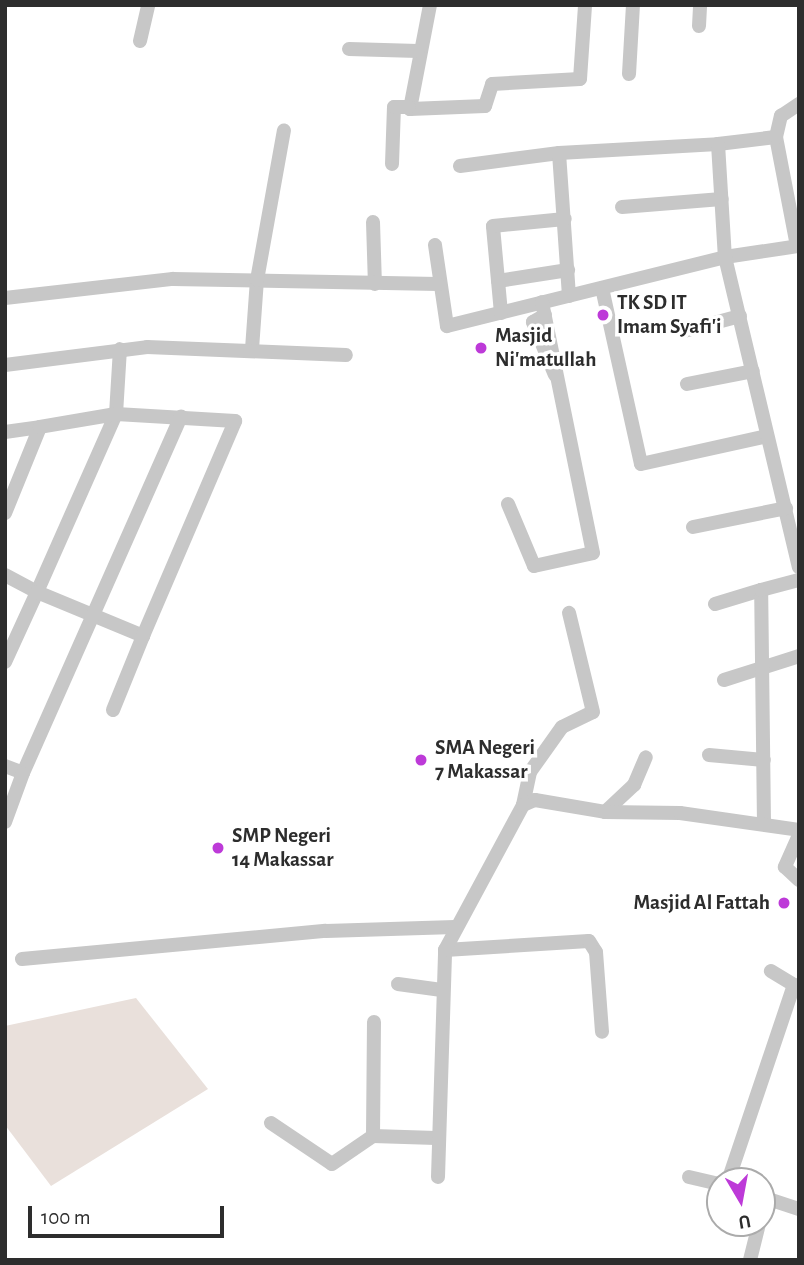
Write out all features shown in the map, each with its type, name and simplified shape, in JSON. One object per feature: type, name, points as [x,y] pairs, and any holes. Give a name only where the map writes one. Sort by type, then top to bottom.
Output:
[{"type":"street","points":[[140,41],[148,5]]},
{"type":"street","points":[[409,108],[418,51],[430,5]]},
{"type":"street","points":[[392,163],[394,107],[485,106],[492,84],[580,79],[585,5]]},
{"type":"street","points":[[629,74],[633,5]]},
{"type":"street","points":[[699,26],[700,5]]},
{"type":"street","points":[[349,49],[418,51]]},
{"type":"street","points":[[435,245],[438,284],[447,326],[501,313],[544,309],[569,296],[725,257],[798,246],[776,137],[781,116],[799,104]]},
{"type":"street","points":[[252,349],[257,280],[284,130]]},
{"type":"street","points":[[460,166],[559,153],[718,144],[776,137]]},
{"type":"street","points":[[718,144],[725,257],[799,567]]},
{"type":"street","points":[[559,153],[569,296]]},
{"type":"street","points":[[622,207],[722,200]]},
{"type":"street","points":[[501,313],[493,226],[565,219]]},
{"type":"street","points":[[373,222],[375,284]]},
{"type":"street","points":[[498,281],[568,270]]},
{"type":"street","points":[[5,298],[173,279],[438,284]]},
{"type":"street","points":[[602,288],[641,464],[767,436]]},
{"type":"street","points":[[508,504],[534,566],[593,553],[544,309]]},
{"type":"street","points":[[684,331],[740,316]]},
{"type":"street","points":[[5,662],[117,414],[120,349]]},
{"type":"street","points":[[5,365],[120,349],[252,349],[346,355]]},
{"type":"street","points":[[687,384],[753,371]]},
{"type":"street","points":[[5,432],[117,414],[235,421],[113,710]]},
{"type":"street","points":[[5,822],[90,614],[181,416]]},
{"type":"street","points":[[5,513],[40,427]]},
{"type":"street","points":[[692,527],[786,508]]},
{"type":"street","points":[[5,575],[37,592],[143,636]]},
{"type":"street","points":[[715,604],[799,580]]},
{"type":"street","points":[[761,590],[764,824]]},
{"type":"street","points":[[438,1177],[436,1138],[445,950],[455,927],[523,806],[530,772],[562,727],[593,712],[569,613]]},
{"type":"street","points":[[724,680],[799,656]]},
{"type":"street","points":[[709,755],[764,760]]},
{"type":"street","points":[[604,812],[635,785],[646,757]]},
{"type":"street","points":[[5,766],[23,773]]},
{"type":"street","points":[[523,806],[535,800],[604,812],[764,824],[799,832],[785,867],[799,880]]},
{"type":"street","points":[[22,958],[326,931],[455,927]]},
{"type":"street","points":[[445,950],[589,941],[596,952],[602,1032]]},
{"type":"street","points":[[733,1167],[797,986],[771,971]]},
{"type":"street","points":[[398,984],[442,990]]},
{"type":"street","points":[[373,1136],[374,1022]]},
{"type":"street","points":[[271,1123],[332,1164],[373,1136],[436,1138]]},
{"type":"street","points":[[689,1177],[706,1181]]},
{"type":"street","points":[[776,1202],[799,1209]]},
{"type":"street","points":[[750,1260],[756,1237]]},
{"type":"shaded area","points":[[136,998],[208,1089],[51,1186],[5,1125],[5,1026]]},
{"type":"place","name":"TK SD IT Imam Syafi'i","points":[[603,315]]},
{"type":"place","name":"Masjid Ni'matullah","points":[[481,348]]},
{"type":"place","name":"SMA Negeri 7 Makassar","points":[[421,760]]},
{"type":"place","name":"SMP Negeri 14 Makassar","points":[[218,848]]},
{"type":"place","name":"Masjid Al Fattah","points":[[784,903]]}]
